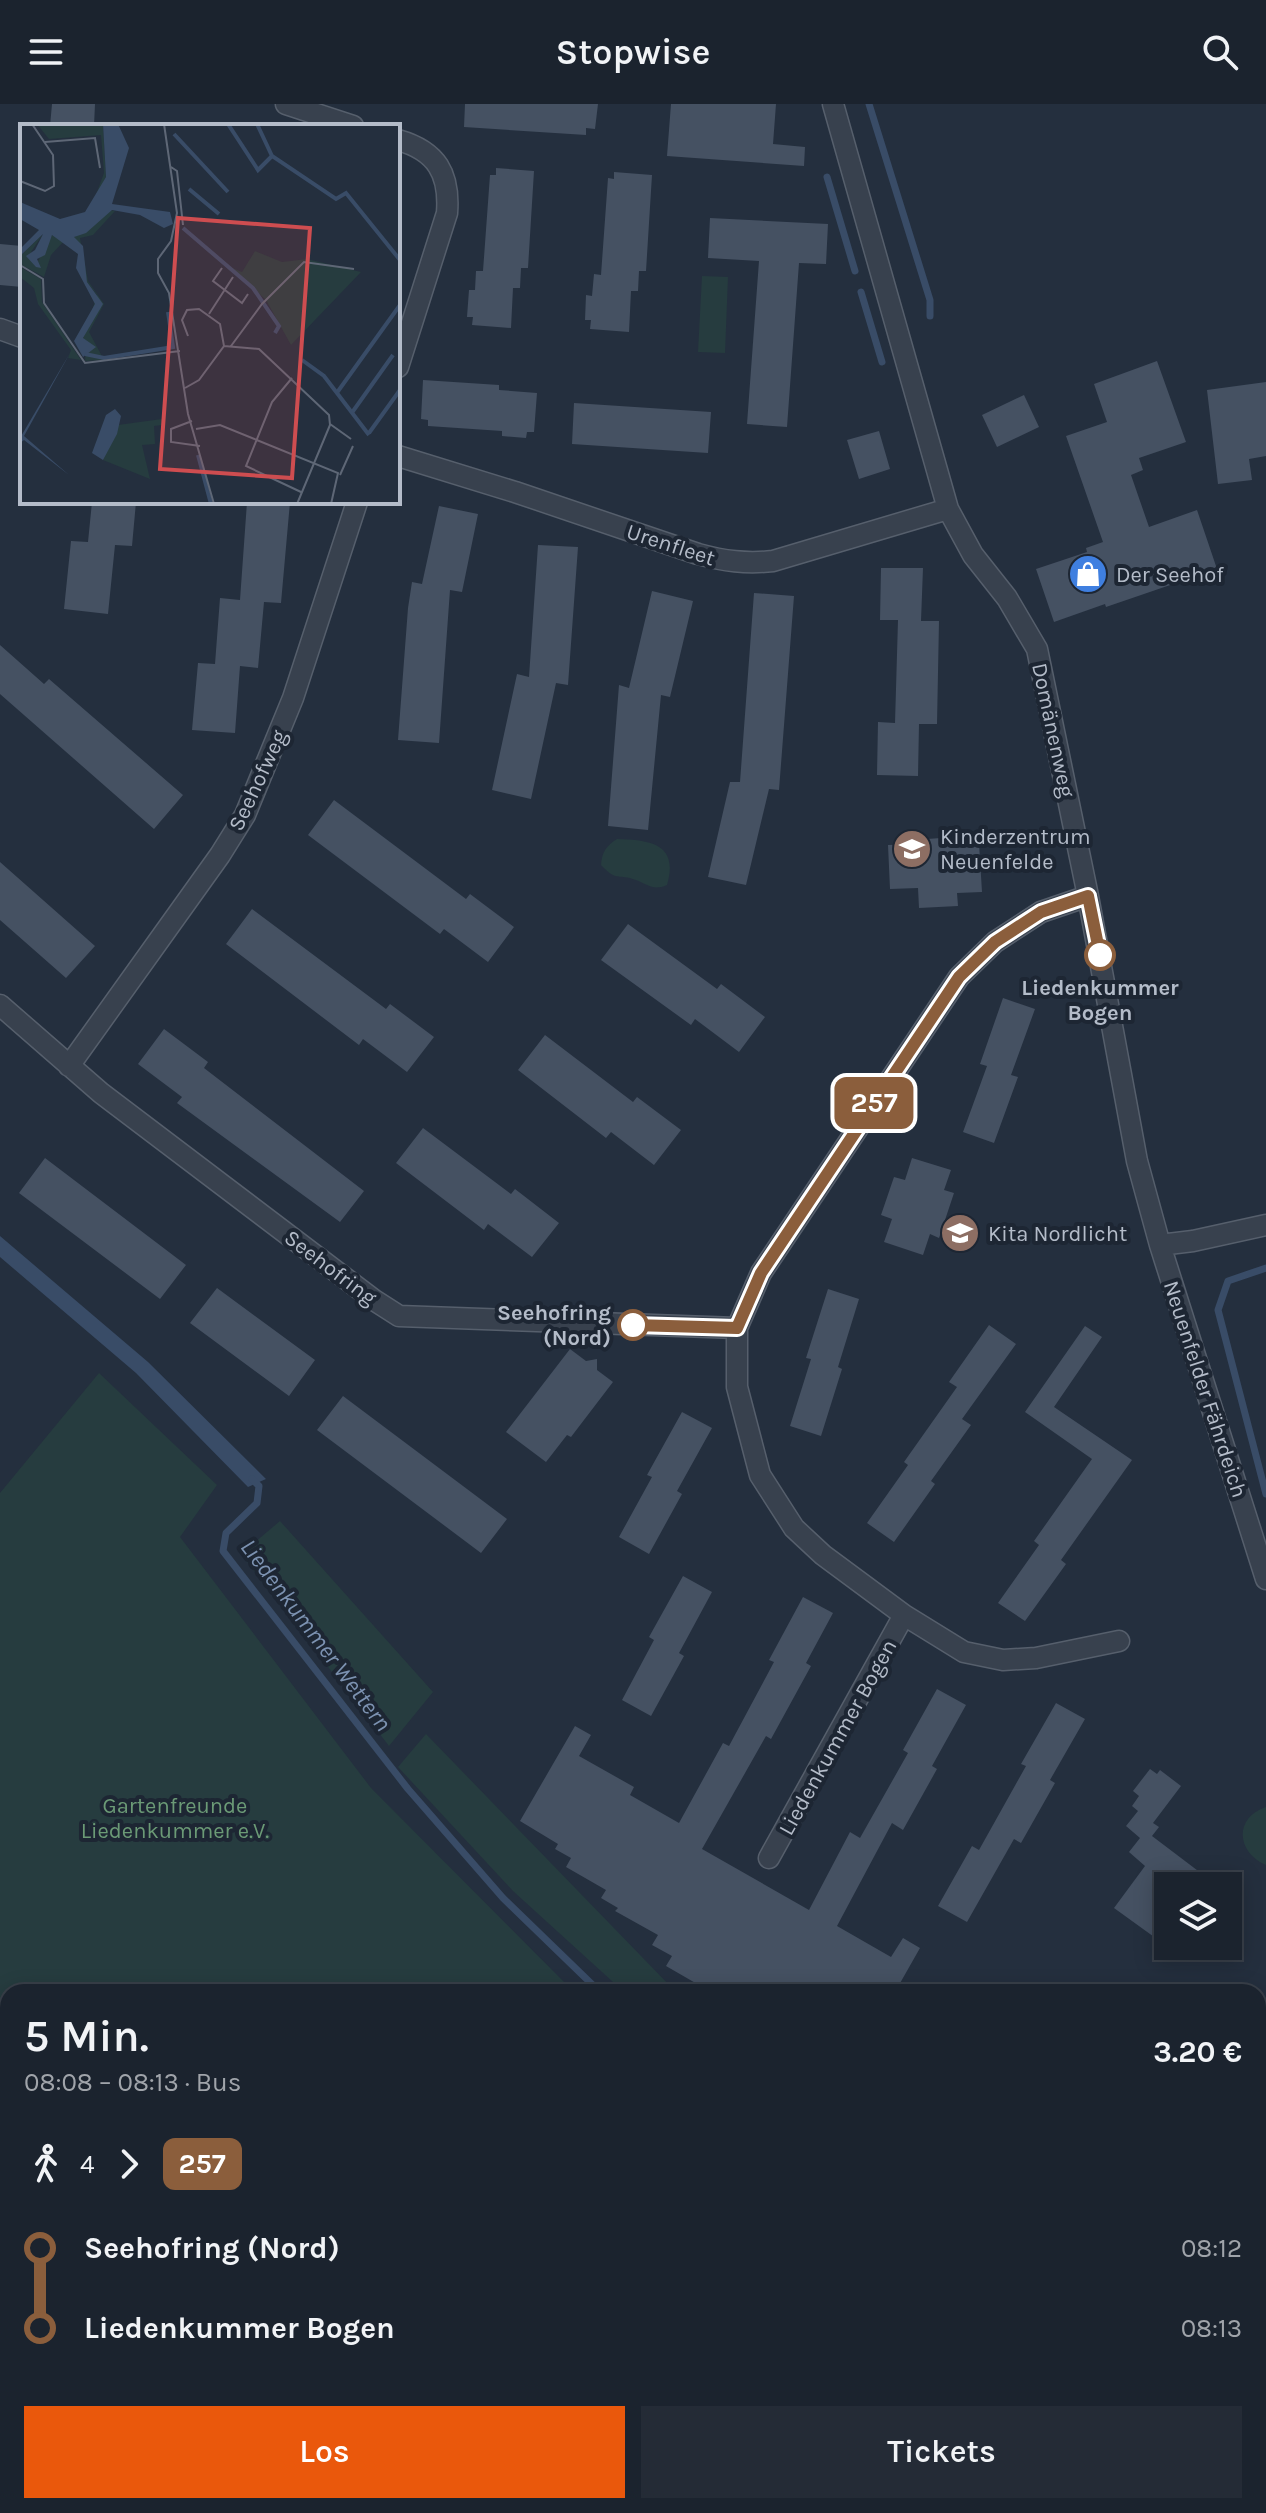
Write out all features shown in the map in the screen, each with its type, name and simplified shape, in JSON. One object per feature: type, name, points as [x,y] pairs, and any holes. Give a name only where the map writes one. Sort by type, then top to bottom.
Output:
[{"type":"street","points":[[286,104],[347,124]]},
{"type":"street","name":"Domänenweg","points":[[833,104],[948,509],[973,555],[1007,598],[1037,649],[1088,896],[1137,1161],[1160,1245]]},
{"type":"street","points":[[400,141],[415,145],[431,157],[442,171],[449,192],[447,213],[400,361]]},
{"type":"street","points":[[0,329],[20,336]]},
{"type":"street","name":"Urenfleet","points":[[400,457],[725,561],[773,561],[948,509]]},
{"type":"street","name":"Seehofweg","points":[[69,1066],[220,855],[245,815],[293,698],[356,504]]},
{"type":"street","name":"Liedenkummer Bogen","points":[[1088,896],[1041,912],[995,942],[959,977],[761,1273],[737,1328],[737,1387],[760,1475],[794,1528],[823,1555],[904,1615],[964,1652],[1003,1660],[1036,1658],[1119,1641]]},
{"type":"street","name":"Seehofring","points":[[0,1005],[69,1066],[399,1316],[737,1328]]},
{"type":"street","points":[[1160,1245],[1266,1225]]},
{"type":"street","name":"Neuenfelder Fährdeich","points":[[1160,1245],[1266,1579]]},
{"type":"street","name":"Liedenkummer Bogen","points":[[769,1858],[904,1615]]},
{"type":"green space","points":[[702,276],[728,277],[725,353],[698,352]]},
{"type":"green space","points":[[617,839],[641,841],[659,847],[669,861],[667,885],[651,887],[607,871],[601,865],[602,856]]},
{"type":"green space","name":"Gartenfreunde Liedenkummer e.V.","points":[[99,1373],[217,1485],[180,1537],[371,1788],[566,1984],[0,1984],[0,1493]]},
{"type":"green space","points":[[280,1521],[433,1692],[389,1746],[241,1554]]},
{"type":"green space","points":[[426,1734],[668,1984],[615,1984],[513,1891],[398,1767]]},
{"type":"green space","points":[[1266,1807],[1266,1865],[1249,1852],[1243,1836],[1248,1819]]},
{"type":"water","points":[[0,1236],[148,1362],[266,1479],[248,1487],[136,1373],[0,1257]]},
{"type":"building","points":[[52,104],[95,104],[94,124],[50,124]]},
{"type":"building","points":[[465,104],[598,104],[595,129],[586,128],[586,135],[464,127]]},
{"type":"building","points":[[671,104],[776,104],[773,144],[805,147],[804,166],[667,156]]},
{"type":"building","points":[[496,168],[534,171],[528,268],[521,268],[520,288],[513,288],[511,328],[472,325],[473,317],[467,317],[469,290],[475,290],[476,271],[483,271],[490,175],[496,175]]},
{"type":"building","points":[[614,172],[652,175],[646,271],[639,271],[638,291],[631,291],[629,332],[590,329],[591,320],[585,320],[586,295],[592,296],[594,274],[601,275],[608,178],[614,179]]},
{"type":"building","points":[[710,218],[828,224],[826,264],[799,263],[787,427],[747,424],[759,261],[708,258]]},
{"type":"building","points":[[0,244],[20,246],[20,287],[0,285]]},
{"type":"building","points":[[1157,361],[1186,442],[1139,458],[1143,470],[1131,475],[1149,527],[1197,510],[1217,569],[1054,622],[1036,569],[1087,552],[1086,548],[1103,542],[1066,436],[1107,422],[1094,384]]},
{"type":"building","points":[[423,380],[499,385],[499,390],[537,393],[534,432],[527,432],[526,438],[502,436],[502,431],[428,426],[428,420],[421,419]]},
{"type":"building","points":[[1266,382],[1266,456],[1249,459],[1252,480],[1218,484],[1207,390]]},
{"type":"building","points":[[1024,395],[1039,427],[997,447],[982,415]]},
{"type":"building","points":[[574,403],[711,412],[708,453],[572,444]]},
{"type":"building","points":[[879,431],[890,469],[859,479],[847,440]]},
{"type":"building","points":[[92,504],[136,504],[132,546],[115,545],[108,614],[64,609],[71,541],[88,542]]},
{"type":"building","points":[[247,504],[290,504],[281,603],[264,602],[258,668],[240,666],[235,733],[192,730],[198,663],[215,664],[220,598],[240,600]]},
{"type":"building","points":[[439,506],[478,514],[462,592],[450,590],[439,743],[398,740],[412,582],[422,584]]},
{"type":"building","points":[[538,545],[578,547],[568,685],[556,683],[531,799],[492,790],[517,674],[529,677]]},
{"type":"building","points":[[881,568],[923,568],[921,621],[939,621],[937,724],[919,724],[918,776],[877,775],[878,722],[895,723],[898,620],[880,620]]},
{"type":"building","points":[[652,591],[693,601],[670,697],[661,695],[648,830],[608,826],[619,685],[629,688]]},
{"type":"building","points":[[754,593],[794,596],[779,790],[769,789],[746,885],[708,877],[730,782],[740,782]]},
{"type":"building","points":[[0,645],[44,684],[49,679],[183,795],[154,829],[0,694]]},
{"type":"building","points":[[334,800],[466,899],[470,894],[514,927],[488,962],[444,929],[440,934],[308,835]]},
{"type":"building","points":[[955,837],[955,845],[979,843],[982,892],[957,893],[958,906],[919,908],[918,888],[890,889],[888,845]]},
{"type":"building","points":[[0,862],[95,946],[66,978],[0,920]]},
{"type":"building","points":[[252,909],[386,1009],[390,1004],[434,1037],[407,1072],[363,1039],[359,1045],[226,944]]},
{"type":"building","points":[[628,924],[717,989],[721,984],[765,1017],[739,1052],[695,1019],[691,1025],[601,960]]},
{"type":"building","points":[[1003,998],[1035,1009],[1011,1075],[1018,1077],[994,1143],[963,1132],[987,1066],[980,1064]]},
{"type":"building","points":[[164,1029],[208,1062],[204,1068],[364,1191],[340,1222],[177,1103],[182,1097],[138,1064]]},
{"type":"building","points":[[545,1035],[633,1102],[637,1097],[681,1130],[654,1165],[611,1132],[606,1138],[518,1070]]},
{"type":"building","points":[[423,1128],[511,1194],[515,1189],[559,1223],[532,1257],[488,1224],[484,1230],[396,1163]]},
{"type":"building","points":[[45,1158],[186,1265],[160,1299],[19,1193]]},
{"type":"building","points":[[912,1158],[951,1170],[944,1190],[954,1193],[939,1238],[930,1234],[923,1255],[884,1242],[892,1219],[881,1215],[894,1177],[905,1180]]},
{"type":"building","points":[[217,1288],[315,1360],[289,1396],[190,1323]]},
{"type":"building","points":[[828,1289],[859,1299],[821,1436],[790,1426],[811,1359],[806,1358]]},
{"type":"building","points":[[989,1325],[1016,1344],[962,1419],[971,1425],[931,1481],[935,1484],[894,1542],[867,1523],[908,1465],[904,1462],[957,1387],[949,1382]]},
{"type":"building","points":[[1085,1326],[1102,1337],[1054,1407],[1132,1460],[1061,1560],[1066,1564],[1025,1621],[998,1603],[1039,1545],[1034,1541],[1092,1459],[1025,1412]]},
{"type":"building","points":[[570,1349],[586,1361],[597,1359],[597,1370],[613,1382],[571,1437],[567,1435],[546,1462],[506,1432]]},
{"type":"building","points":[[343,1396],[507,1519],[481,1553],[317,1430]]},
{"type":"building","points":[[682,1412],[712,1428],[677,1491],[682,1494],[649,1554],[619,1537],[652,1477],[647,1475]]},
{"type":"building","points":[[683,1576],[712,1592],[679,1653],[684,1656],[651,1716],[622,1700],[654,1640],[649,1637]]},
{"type":"building","points":[[803,1597],[833,1613],[806,1663],[811,1666],[771,1739],[766,1736],[702,1849],[809,1910],[850,1832],[860,1838],[908,1753],[903,1750],[937,1689],[966,1705],[932,1766],[937,1769],[903,1830],[892,1823],[837,1926],[891,1957],[903,1938],[920,1948],[900,1984],[697,1984],[666,1966],[672,1956],[652,1945],[658,1935],[615,1911],[618,1908],[601,1898],[606,1890],[566,1867],[571,1858],[555,1849],[558,1844],[520,1821],[575,1726],[591,1735],[579,1756],[634,1787],[630,1795],[679,1823],[723,1743],[729,1746],[774,1662],[769,1660]]},
{"type":"building","points":[[1056,1703],[1085,1719],[1050,1780],[1055,1783],[1021,1843],[1014,1839],[967,1922],[938,1906],[972,1846],[979,1850],[1026,1766],[1021,1764]]},
{"type":"building","points":[[1150,1769],[1157,1774],[1160,1770],[1181,1786],[1153,1823],[1159,1827],[1152,1836],[1200,1872],[1154,1872],[1154,1937],[1114,1908],[1145,1866],[1129,1852],[1140,1838],[1126,1826],[1138,1811],[1132,1806],[1139,1796],[1133,1791]]},
{"type":"waterway","points":[[869,104],[930,300],[930,316]]},
{"type":"waterway","points":[[827,177],[855,271]]},
{"type":"waterway","points":[[861,292],[882,362]]},
{"type":"waterway","points":[[1266,1268],[1228,1281],[1218,1310],[1266,1494]]},
{"type":"waterway","name":"Liedenkummer Wettern","points":[[252,1479],[259,1486],[257,1503],[226,1533],[223,1551],[408,1789],[503,1898],[592,1984]]},
{"type":"bus line","name":"257","points":[[633,1325],[737,1328],[761,1273],[835,1159],[959,977],[995,942],[1041,912],[1088,896],[1100,955]]},
{"type":"place","name":"Der Seehof","points":[[1088,574]]},
{"type":"place","name":"Kinderzentrum Neuenfelde","points":[[912,849]]},
{"type":"place","name":"Liedenkummer Bogen","points":[[1100,955]]},
{"type":"place","name":"Kita Nordlicht","points":[[960,1233]]},
{"type":"place","name":"Seehofring (Nord)","points":[[633,1325]]}]
